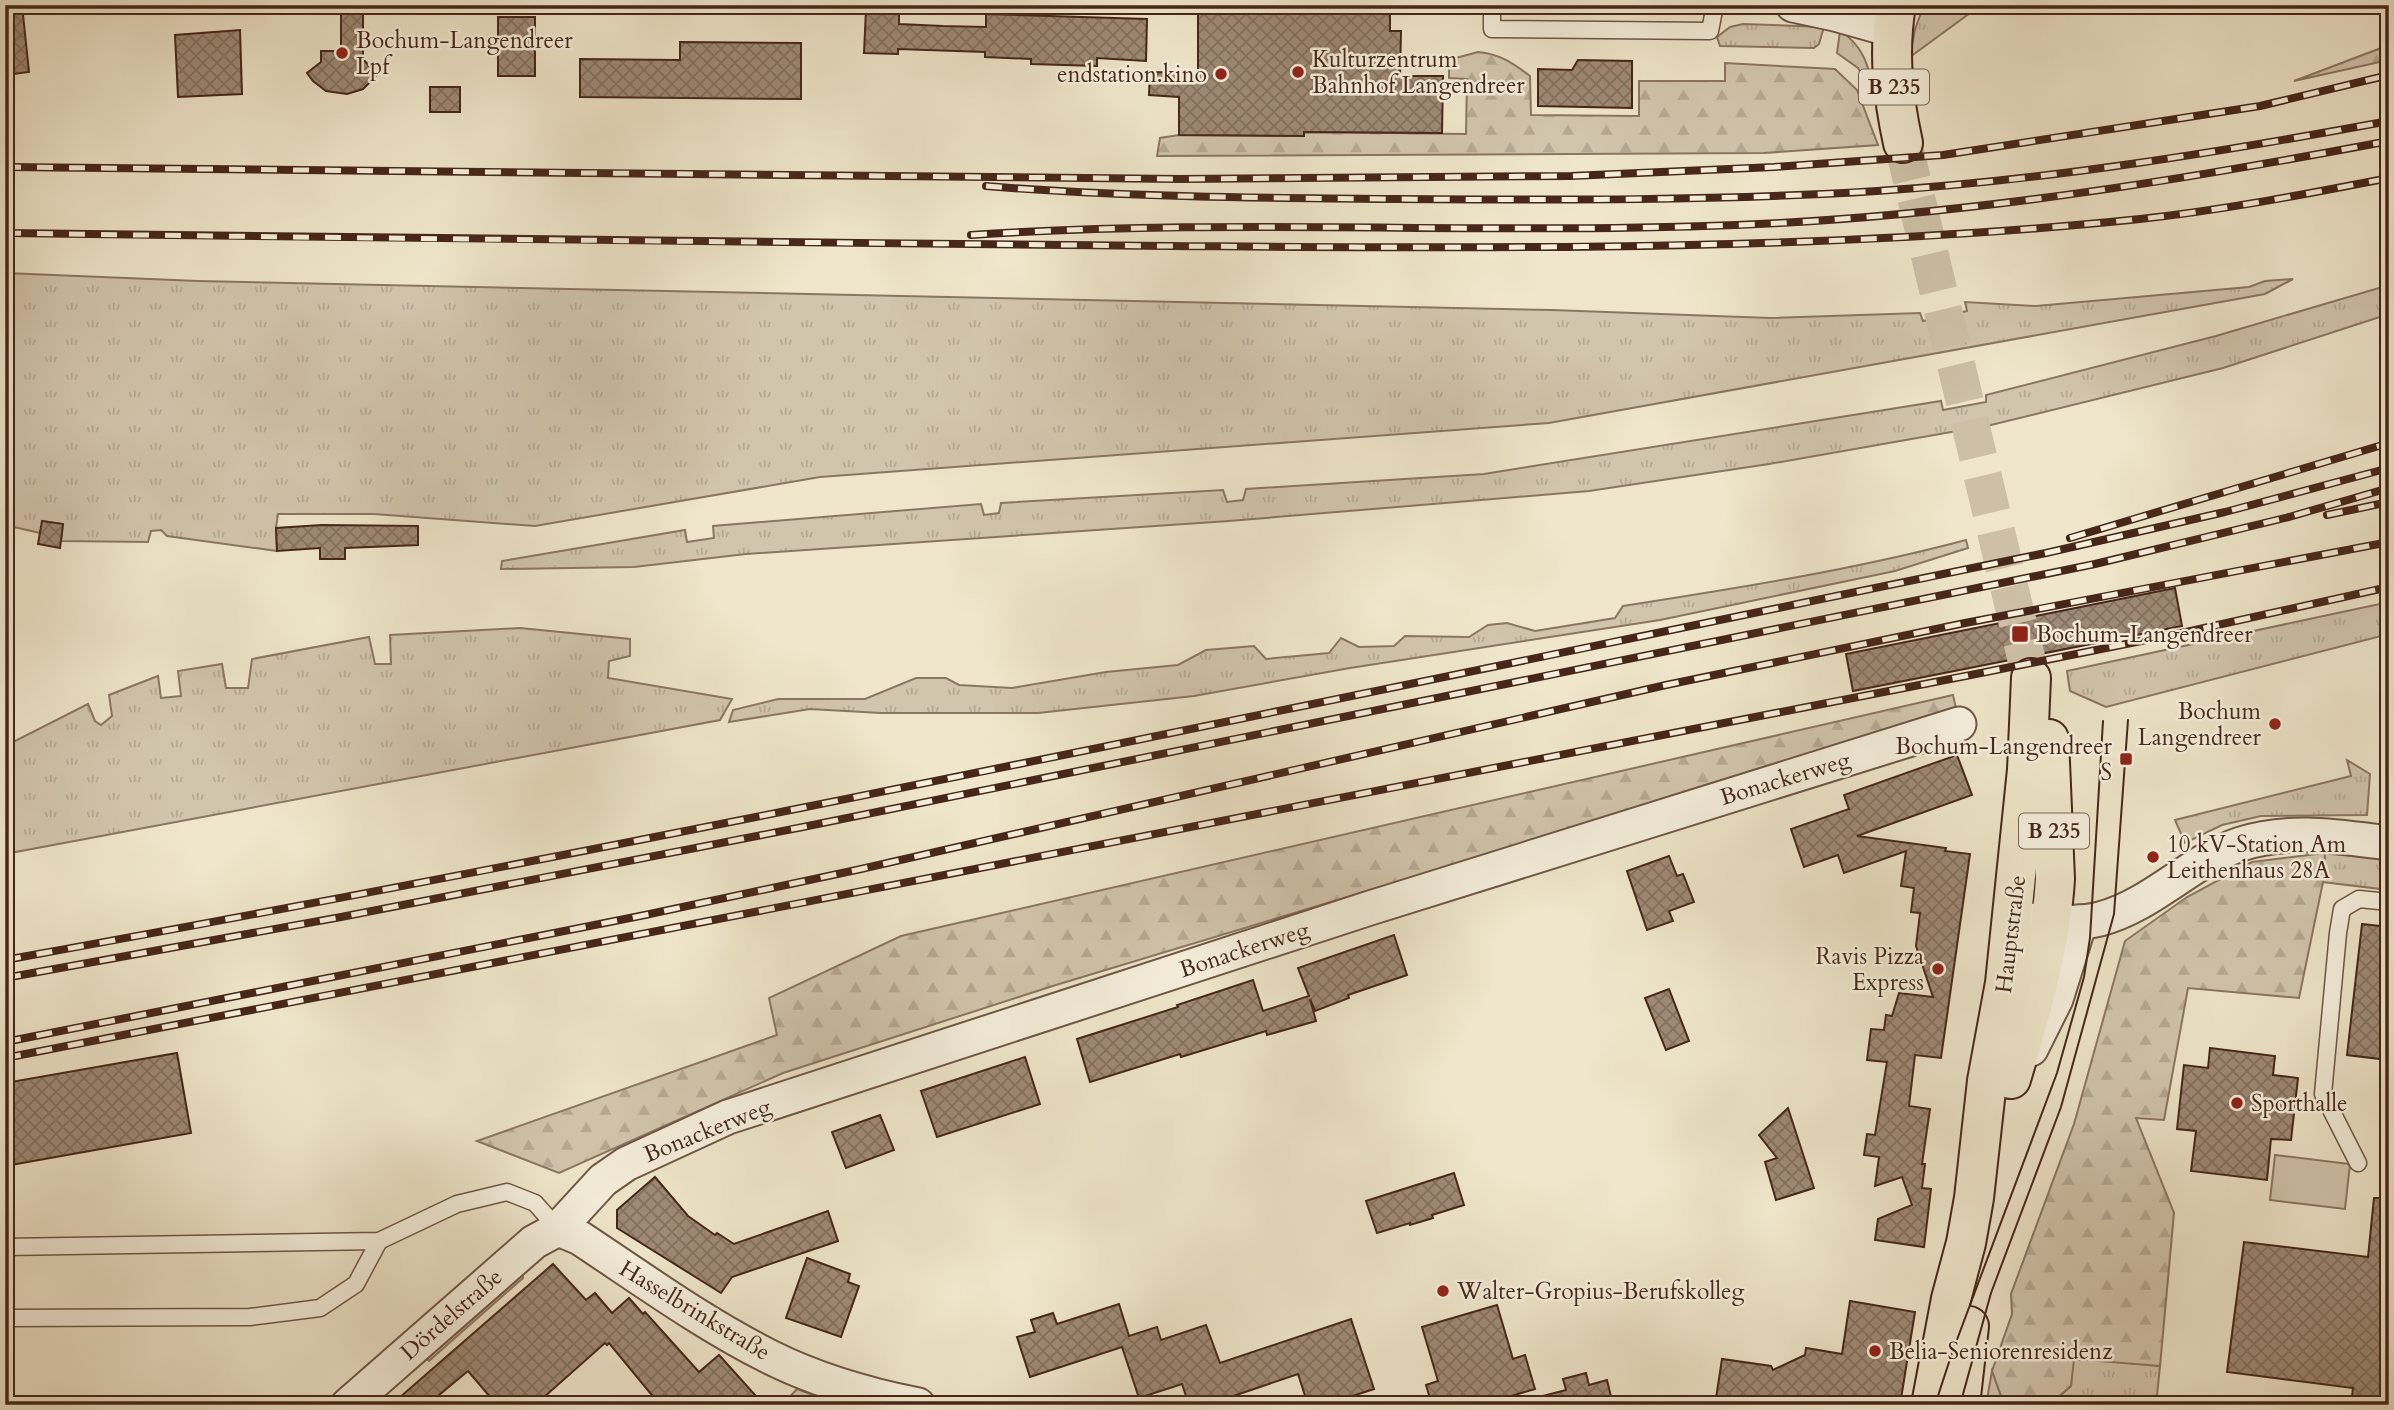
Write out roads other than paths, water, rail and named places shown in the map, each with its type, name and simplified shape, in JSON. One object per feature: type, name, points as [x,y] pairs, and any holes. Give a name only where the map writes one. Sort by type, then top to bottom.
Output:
[{"type":"main road","name":"B 235","points":[[1894,18],[1891,64],[1903,143]]},
{"type":"main road","name":"Hauptstraße","points":[[1931,1405],[1979,1171],[1987,1081],[2005,983],[2027,770],[2031,678],[2049,740],[2056,879],[2066,922],[1979,1171]]},
{"type":"main road","name":"Hauptstraße","points":[[1960,1405],[1970,1302],[1966,1243]]},
{"type":"street","points":[[1793,5],[1835,13],[1894,18]]},
{"type":"street","name":"Bonackerweg","points":[[558,1229],[603,1180],[626,1164],[727,1117],[1333,920],[1959,724]]},
{"type":"street","points":[[2013,920],[2066,922],[2101,919],[2151,896],[2216,855],[2242,844],[2288,834],[2325,835],[2389,843]]},
{"type":"street","name":"Dördelstraße","points":[[348,1405],[534,1242],[558,1229]]},
{"type":"street","name":"Hasselbrinkstraße","points":[[558,1229],[580,1238],[722,1331],[770,1357],[882,1398],[918,1405]]},
{"type":"lane","points":[[1492,5],[1492,29],[1710,31],[1715,5]]},
{"type":"lane","points":[[2358,1163],[2323,1094],[2340,921],[2342,909],[2359,899],[2389,902]]},
{"type":"lane","points":[[5,1247],[379,1241],[457,1204],[507,1192],[535,1203],[558,1229]]},
{"type":"lane","points":[[5,1318],[250,1317],[320,1308],[356,1284],[379,1241]]},
{"type":"tunnel","points":[[1903,143],[2031,678]]},
{"type":"tram line","points":[[1960,1405],[1991,1293],[2061,1107],[2114,914],[2128,720]]},
{"type":"tram line","points":[[1935,1405],[2057,1073],[2084,977],[2090,938],[2103,721]]},
{"type":"railway","points":[[5,167],[1180,179],[1571,176],[1774,167],[1943,155],[2260,106],[2389,75]]},
{"type":"railway","points":[[986,186],[1139,195],[1345,199],[1757,197],[1877,191],[2006,180],[2198,154],[2389,121]]},
{"type":"railway","points":[[971,235],[1173,227],[1679,227],[1857,218],[2086,192],[2389,141]]},
{"type":"railway","points":[[5,233],[1169,246],[1655,246],[1898,237],[2140,219],[2296,196],[2389,178]]},
{"type":"railway","points":[[2070,538],[2389,443]]},
{"type":"railway","points":[[5,960],[772,814],[2046,553],[2225,512],[2389,468]]},
{"type":"railway","points":[[5,978],[341,917],[803,827],[2095,564],[2289,517],[2389,488]]},
{"type":"railway","points":[[2327,515],[2389,502]]},
{"type":"railway","points":[[5,1042],[645,915],[861,869],[1666,685],[1965,623],[2389,542]]},
{"type":"railway","points":[[5,1058],[1981,673],[2186,632],[2389,587]]},
{"type":"place","name":"Bochum-Langendreer Lpf","points":[[342,53]]},
{"type":"place","name":"Kulturzentrum Bahnhof Langendreer","points":[[1298,72]]},
{"type":"place","name":"endstation.kino","points":[[1221,74]]},
{"type":"place","name":"Bochum-Langendreer","points":[[2020,634]]},
{"type":"place","name":"Bochum Langendreer","points":[[2275,724]]},
{"type":"place","name":"Bochum-Langendreer S","points":[[2126,759]]},
{"type":"place","name":"10 kV-Station Am Leithenhaus 28A","points":[[2153,857]]},
{"type":"place","name":"Ravis Pizza Express","points":[[1938,969]]},
{"type":"place","name":"Sporthalle","points":[[2237,1103]]},
{"type":"place","name":"Walter-Gropius-Berufskolleg","points":[[1443,1291]]},
{"type":"place","name":"Belia-Seniorenresidenz","points":[[1875,1351]]}]
